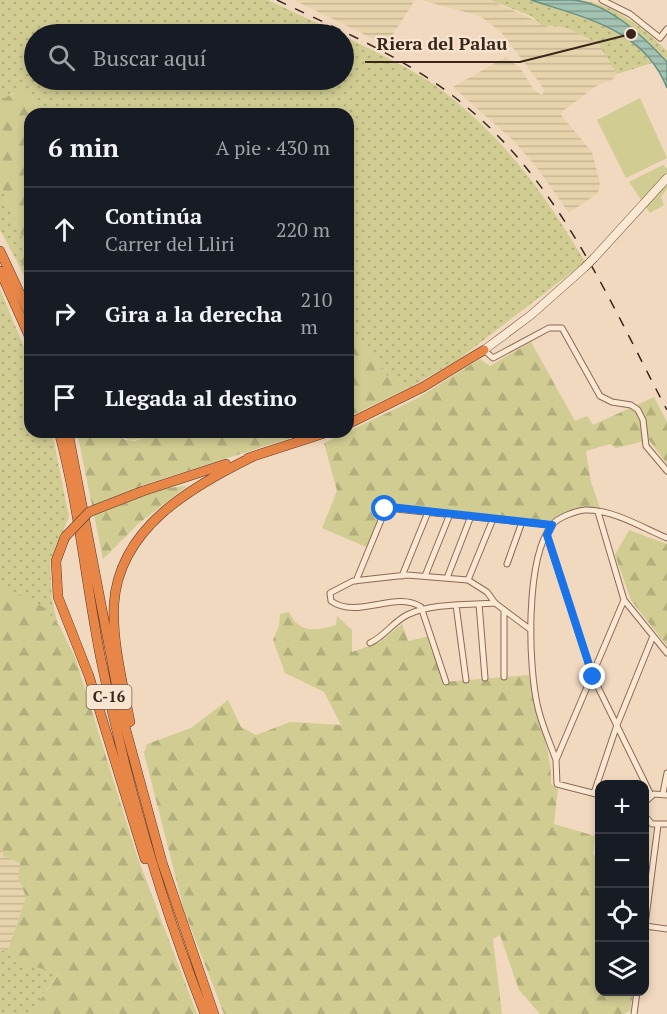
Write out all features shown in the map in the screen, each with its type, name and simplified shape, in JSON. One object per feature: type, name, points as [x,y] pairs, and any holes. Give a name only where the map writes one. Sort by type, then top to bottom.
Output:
[{"type":"highway","points":[[0,251],[24,302]]},
{"type":"highway","points":[[0,271],[24,325]]},
{"type":"highway","points":[[354,421],[423,387],[484,350]]},
{"type":"highway","name":"C-16","points":[[60,438],[114,722],[140,820],[183,956],[205,1014]]},
{"type":"highway","name":"C-16","points":[[69,438],[110,659],[140,784],[183,929],[214,1014]]},
{"type":"highway","points":[[183,956],[152,880],[89,676],[58,597],[56,569],[65,537],[89,512],[143,491],[310,438]]},
{"type":"highway","points":[[140,784],[114,616],[121,573],[134,546],[170,506],[216,474],[252,457]]},
{"type":"main road","points":[[484,350],[556,295],[640,211],[667,178]]},
{"type":"street","points":[[602,0],[630,14],[660,38],[667,29]]},
{"type":"street","points":[[484,350],[493,358],[549,328],[560,327],[600,396],[608,401],[632,405],[638,410],[643,420],[646,446],[667,471]]},
{"type":"street","points":[[356,581],[387,508],[552,525],[578,512],[598,512],[667,538]]},
{"type":"street","points":[[402,576],[428,512]]},
{"type":"street","points":[[598,512],[624,600],[667,654]]},
{"type":"street","points":[[425,576],[450,514]]},
{"type":"street","points":[[447,578],[471,516]]},
{"type":"street","points":[[468,580],[493,519]]},
{"type":"street","points":[[507,564],[522,522]]},
{"type":"street","points":[[552,525],[536,566],[531,630],[538,710],[556,760],[557,784],[595,794]]},
{"type":"street","points":[[547,535],[593,677],[651,795]]},
{"type":"street","points":[[446,682],[424,611],[408,602],[357,608],[340,606],[331,601],[330,594],[356,581],[402,576],[468,580],[487,592],[495,603],[531,630]]},
{"type":"street","points":[[556,760],[624,600]]},
{"type":"street","points":[[370,643],[385,634],[400,620],[424,611],[495,603]]},
{"type":"street","points":[[478,604],[485,678]]},
{"type":"street","points":[[456,606],[466,680]]},
{"type":"street","points":[[504,610],[504,678]]},
{"type":"street","points":[[601,780],[617,725],[653,636]]},
{"type":"street","points":[[649,798],[651,795],[665,794],[667,772]]},
{"type":"street","points":[[649,821],[658,825],[667,824]]},
{"type":"street","points":[[649,895],[658,825]]},
{"type":"street","points":[[649,927],[667,929]]},
{"type":"street","points":[[634,1014],[636,996]]},
{"type":"shaded area","points":[[294,0],[415,0],[386,45],[354,29],[354,24],[343,24]]},
{"type":"shaded area","points":[[421,0],[490,0],[549,27],[567,28],[599,43],[617,74],[612,80],[596,86],[564,110],[561,115],[592,152],[600,183],[598,193],[569,213],[515,142],[453,87],[506,57],[520,68],[534,90],[542,95],[544,90],[541,85],[501,32],[480,16]]},
{"type":"shaded area","points":[[531,0],[574,0],[600,8],[613,15],[637,32],[667,62],[667,88],[657,68],[644,52],[628,39],[592,20]]},
{"type":"shaded area","points":[[0,848],[5,856],[20,863],[18,877],[26,897],[8,950],[0,951]]},
{"type":"green space","points":[[0,0],[268,0],[319,24],[24,24],[24,90],[30,90],[11,94],[0,104]]},
{"type":"green space","points":[[490,0],[531,0],[614,28],[638,45],[652,63],[617,74],[598,43],[567,28],[542,25],[531,16]]},
{"type":"green space","points":[[575,0],[588,1],[613,10],[637,25],[667,51],[667,62],[647,42],[614,17]]},
{"type":"green space","points":[[354,41],[436,86],[489,132],[525,172],[585,262],[459,359],[409,388],[393,380],[384,372],[366,345],[354,332],[354,108],[37,108],[30,90],[354,90]]},
{"type":"green space","points":[[24,90],[30,90],[37,108],[24,108],[24,276],[21,269],[23,239],[0,184],[0,104],[6,97]]},
{"type":"green space","points":[[640,98],[667,158],[626,178],[597,120]]},
{"type":"green space","points":[[663,165],[667,169],[667,189],[661,197],[664,205],[650,213],[629,182]]},
{"type":"green space","points":[[0,184],[23,239],[21,269],[0,230]]},
{"type":"green space","points":[[0,289],[24,347],[24,438],[53,438],[69,517],[50,562],[52,600],[61,638],[0,587]]},
{"type":"green space","points":[[354,332],[388,376],[409,388],[354,414]]},
{"type":"green space","points":[[531,342],[575,421],[587,416],[593,425],[654,397],[667,422],[667,464],[649,440],[616,448],[610,444],[586,451],[591,482],[600,508],[581,508],[548,521],[385,504],[366,547],[322,528],[337,491],[324,443],[334,438],[354,438],[354,429],[416,399],[480,359],[490,366]]},
{"type":"green space","points":[[78,438],[122,438],[135,441],[144,438],[290,438],[140,486],[138,491],[187,486],[138,524],[103,559]]},
{"type":"green space","points":[[124,438],[142,438],[137,440]]},
{"type":"green space","points":[[629,530],[667,544],[667,646],[631,600],[615,555]]},
{"type":"green space","points":[[0,584],[45,608],[60,627],[75,657],[137,856],[197,1014],[30,1014],[59,973],[15,962],[8,950],[26,897],[18,877],[20,863],[4,856],[0,848]]},
{"type":"green space","points":[[289,612],[298,624],[309,629],[322,629],[336,625],[337,616],[352,630],[352,652],[380,642],[402,624],[408,641],[430,636],[443,682],[529,675],[549,756],[551,784],[558,789],[554,824],[595,836],[593,855],[595,855],[595,996],[632,996],[630,1011],[624,1014],[540,1014],[519,990],[500,935],[493,939],[502,1014],[224,1014],[184,910],[144,753],[147,744],[191,728],[228,700],[241,727],[256,735],[290,722],[341,725],[324,692],[285,673],[273,640],[279,626],[280,614]]},
{"type":"green space","points":[[8,950],[15,962],[59,972],[30,1014],[0,1014],[0,951]]},
{"type":"railway","points":[[277,0],[327,24]]},
{"type":"railway","points":[[354,37],[390,55],[433,81],[490,128],[522,162],[551,200],[576,240],[667,410]]},
{"type":"place","name":"Riera del Palau","points":[[631,34]]},
{"type":"route","points":[[385,509],[390,507],[552,525],[547,535],[593,677]]}]
